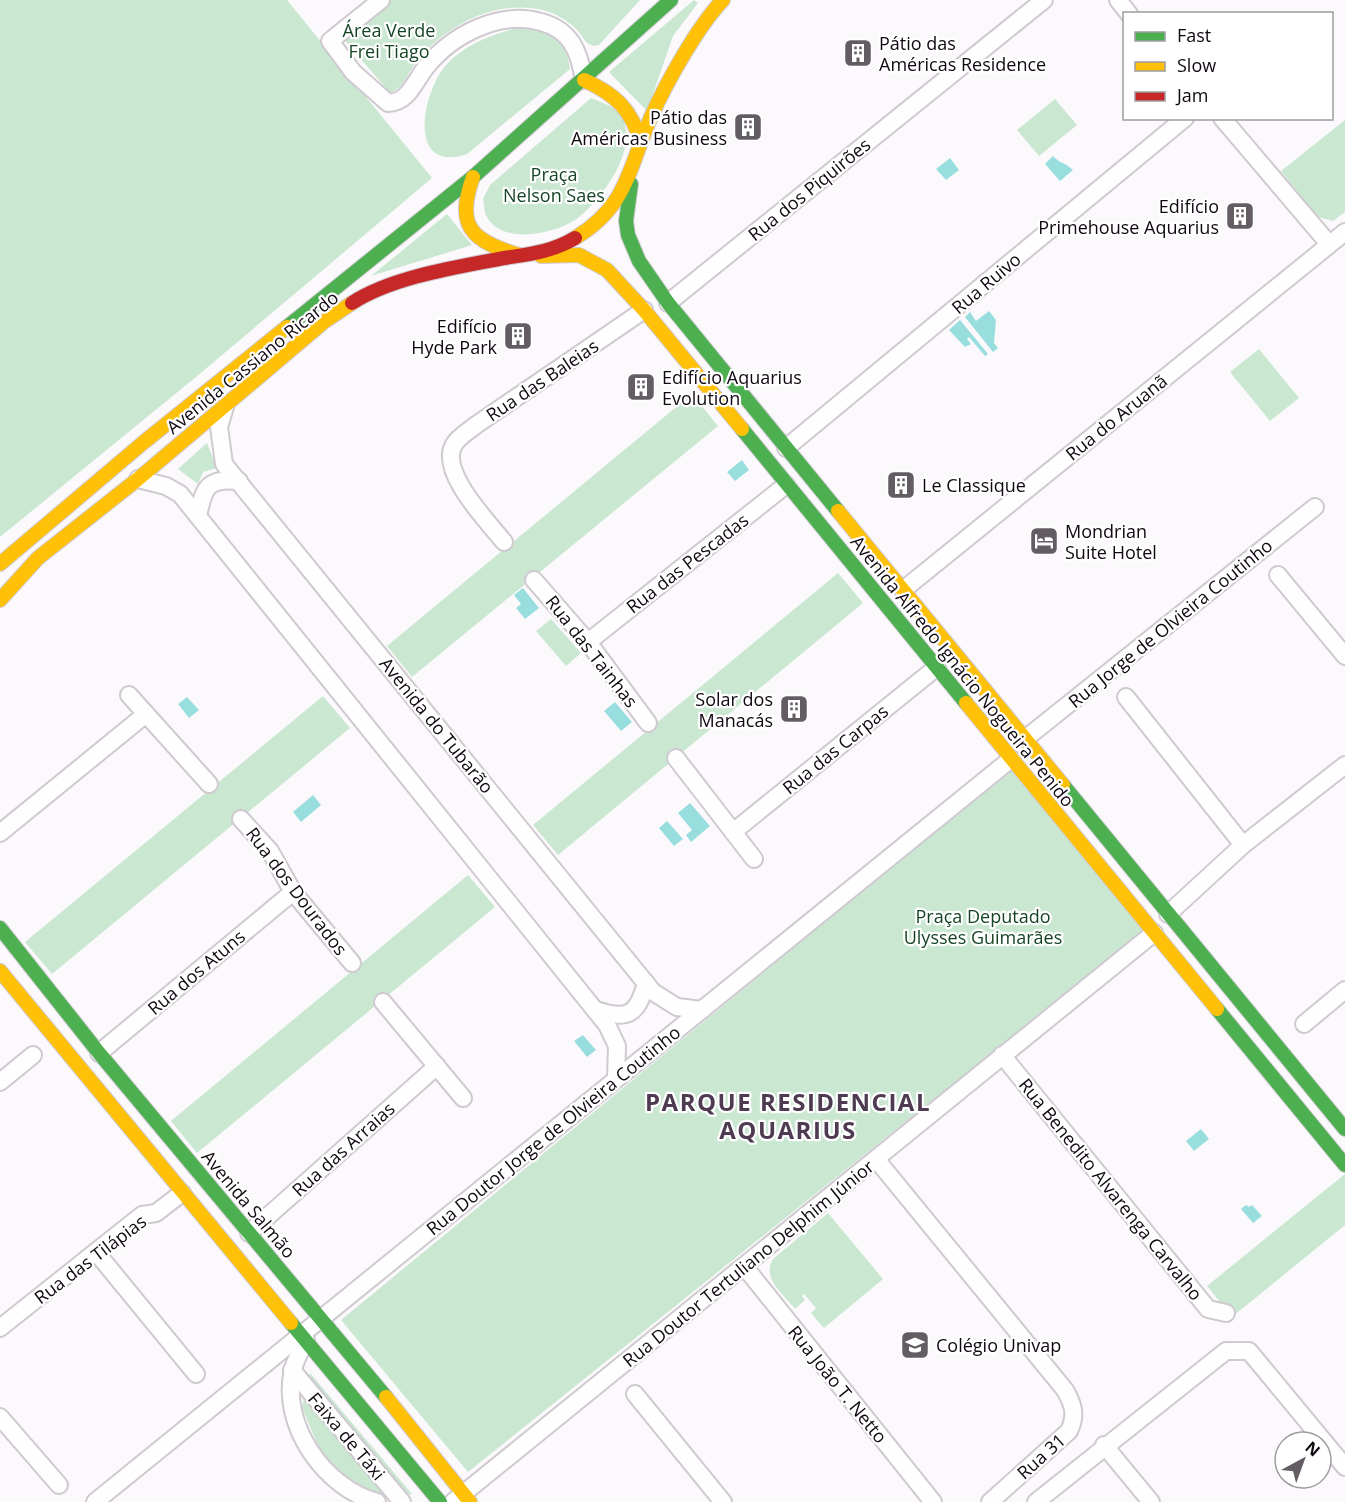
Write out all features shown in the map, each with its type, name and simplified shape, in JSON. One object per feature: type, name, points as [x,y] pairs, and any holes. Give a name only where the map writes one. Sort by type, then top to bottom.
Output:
[{"type":"street","points":[[381,0],[330,41],[353,72],[388,103],[396,103],[404,98],[426,66],[461,37],[485,24],[507,19],[535,20],[562,31],[575,46],[584,80],[605,89],[629,110],[641,142]]},
{"type":"street","name":"Avenida Cassiano Ricardo","points":[[0,564],[144,442],[473,177],[671,0]]},
{"type":"street","name":"Avenida Cassiano Ricardo","points":[[0,600],[38,558],[138,479],[326,321],[364,295],[439,270],[557,249],[595,226],[614,206],[627,180],[651,116],[707,17],[723,0]]},
{"type":"street","name":"Rua dos Piquirões","points":[[668,303],[1044,0]]},
{"type":"street","points":[[1118,0],[1128,12]]},
{"type":"street","name":"Rua Ruivo","points":[[786,448],[1183,120]]},
{"type":"street","points":[[1224,120],[1329,244]]},
{"type":"street","name":"Avenida Alfredo Ignácio Nogueira Penido","points":[[641,142],[625,209],[625,222],[635,258],[668,303],[786,448],[1345,1130]]},
{"type":"street","points":[[473,177],[464,198],[467,223],[483,243],[524,256]]},
{"type":"street","name":"Rua do Aruanã","points":[[903,590],[1345,232]]},
{"type":"street","name":"Avenida Alfredo Ignácio Nogueira Penido","points":[[524,256],[580,255],[611,274],[644,310],[1345,1165]]},
{"type":"street","name":"Rua das Baleias","points":[[504,542],[456,478],[450,459],[454,443],[476,425],[644,310]]},
{"type":"street","points":[[676,349],[694,335]]},
{"type":"street","name":"Avenida do Tubarão","points":[[226,405],[219,427],[224,464],[653,992],[677,1007],[702,1010]]},
{"type":"street","points":[[765,458],[786,448]]},
{"type":"street","points":[[138,479],[166,486],[180,494],[596,1010],[607,1025],[617,1046],[616,1079]]},
{"type":"street","points":[[198,516],[202,493],[210,485],[221,479],[239,481]]},
{"type":"street","name":"Rua das Pescadas","points":[[588,642],[786,484]]},
{"type":"street","name":"Rua Jorge de Olvieira Coutinho","points":[[1025,740],[1315,507]]},
{"type":"street","points":[[1278,575],[1345,656]]},
{"type":"street","name":"Rua das Tainhas","points":[[534,580],[588,642],[648,723]]},
{"type":"street","name":"Rua das Carpas","points":[[733,832],[936,667]]},
{"type":"street","points":[[129,695],[209,784]]},
{"type":"street","points":[[1126,697],[1243,845]]},
{"type":"street","points":[[0,833],[146,714]]},
{"type":"street","points":[[676,758],[754,859]]},
{"type":"street","name":"Rua Doutor Jorge de Olvieira Coutinho","points":[[95,1502],[303,1338],[321,1319],[1011,759]]},
{"type":"street","points":[[1168,914],[1243,845],[1345,765]]},
{"type":"street","name":"Rua dos Dourados","points":[[242,819],[270,851],[293,892],[352,963]]},
{"type":"street","name":"Rua dos Atuns","points":[[99,1053],[293,892]]},
{"type":"street","name":"Avenida Salmão","points":[[0,928],[99,1053],[321,1319],[462,1499]]},
{"type":"street","name":"Rua Doutor Tertuliano Delphim Júnior","points":[[462,1499],[744,1266],[1154,933]]},
{"type":"street","points":[[0,971],[437,1499]]},
{"type":"street","points":[[1198,985],[1207,988],[1212,986],[1218,978],[1217,971]]},
{"type":"street","points":[[596,1010],[615,1016],[627,1015],[637,1006],[646,983]]},
{"type":"street","points":[[24,1002],[44,985]]},
{"type":"street","points":[[1304,1024],[1345,990]]},
{"type":"street","points":[[1221,1014],[1221,1008],[1227,1001],[1240,1000]]},
{"type":"street","points":[[383,1002],[463,1098]]},
{"type":"street","points":[[0,1082],[33,1055]]},
{"type":"street","name":"Rua Benedito Alvarenga Carvalho","points":[[1002,1055],[1208,1310],[1226,1313]]},
{"type":"street","name":"Rua das Arraias","points":[[249,1233],[437,1066]]},
{"type":"street","name":"Rua 31","points":[[876,1159],[1058,1380],[1071,1401],[1074,1421],[1069,1431],[990,1502]]},
{"type":"street","name":"Rua das Tilápias","points":[[2,1322],[142,1215],[156,1213],[182,1193]]},
{"type":"street","points":[[212,1227],[220,1233],[235,1236],[249,1233]]},
{"type":"street","points":[[96,1252],[196,1374]]},
{"type":"street","name":"Rua João T. Netto","points":[[744,1266],[933,1502]]},
{"type":"street","points":[[303,1338],[292,1370],[294,1419],[306,1444],[337,1482],[376,1502]]},
{"type":"street","points":[[1036,1502],[1104,1445],[1226,1351],[1249,1351],[1345,1467]]},
{"type":"street","name":"Faixa de Táxi","points":[[292,1370],[402,1502]]},
{"type":"street","points":[[635,1394],[723,1502]]},
{"type":"street","points":[[0,1417],[59,1485]]},
{"type":"street","points":[[1104,1445],[1151,1502]]},
{"type":"street","points":[[418,1502],[437,1499]]},
{"type":"green space","points":[[0,0],[287,0],[432,178],[196,377],[0,537]]},
{"type":"green space","name":"Área Verde Frei Tiago","points":[[386,0],[640,0],[599,45],[594,46],[586,42],[574,27],[554,14],[521,7],[488,12],[444,35],[419,58],[403,84],[390,93],[341,36]]},
{"type":"green space","points":[[694,0],[698,3],[673,36],[647,111],[609,72]]},
{"type":"green space","points":[[524,26],[542,31],[556,39],[565,51],[570,69],[467,154],[448,157],[435,153],[427,142],[426,111],[430,94],[446,65],[472,45]]},
{"type":"green space","name":"Praça Nelson Saes","points":[[591,98],[616,110],[624,123],[626,137],[624,153],[608,185],[585,211],[566,225],[542,233],[529,234],[516,234],[494,226],[486,215],[483,199],[490,185]]},
{"type":"green space","points":[[1055,99],[1077,125],[1039,156],[1017,130]]},
{"type":"green space","points":[[1345,120],[1345,212],[1333,221],[1318,217],[1281,171]]},
{"type":"green space","points":[[447,214],[472,245],[371,276]]},
{"type":"green space","points":[[1259,349],[1299,398],[1270,421],[1230,372]]},
{"type":"green space","points":[[692,394],[718,426],[412,677],[387,646]]},
{"type":"green space","points":[[207,443],[217,468],[203,472],[198,484],[178,469]]},
{"type":"green space","points":[[838,573],[863,603],[558,855],[533,825]]},
{"type":"green space","points":[[551,619],[581,653],[566,666],[536,631]]},
{"type":"green space","points":[[323,696],[350,728],[52,974],[25,942]]},
{"type":"green space","name":"Praça Deputado Ulysses Guimarães","points":[[1012,768],[1144,931],[468,1472],[341,1320]]},
{"type":"green space","points":[[468,875],[495,907],[197,1153],[171,1121]]},
{"type":"green space","points":[[1345,1174],[1345,1225],[1232,1317],[1207,1286]]},
{"type":"green space","points":[[828,1213],[883,1279],[824,1328],[811,1313],[816,1308],[804,1294],[802,1296],[805,1300],[795,1309],[780,1292],[772,1279],[770,1266],[773,1259]]},
{"type":"green space","points":[[310,1373],[412,1494],[381,1497],[340,1475],[320,1451],[302,1407]]},
{"type":"water","points":[[1053,156],[1073,170],[1060,181],[1045,164]]},
{"type":"water","points":[[950,158],[959,170],[946,180],[936,169]]},
{"type":"water","points":[[989,311],[996,320],[994,343],[998,348],[993,352],[965,317],[970,312],[976,321]]},
{"type":"water","points":[[960,320],[988,354],[985,356],[969,337],[967,339],[971,344],[965,347],[949,330]]},
{"type":"water","points":[[742,460],[749,470],[735,481],[727,472]]},
{"type":"water","points":[[523,588],[539,608],[525,619],[516,608],[521,604],[514,595]]},
{"type":"water","points":[[187,697],[199,710],[189,718],[178,704]]},
{"type":"water","points":[[615,702],[632,722],[621,731],[604,711]]},
{"type":"water","points":[[313,795],[321,805],[301,822],[293,812]]},
{"type":"water","points":[[690,803],[710,826],[691,842],[686,835],[692,830],[678,813]]},
{"type":"water","points":[[667,821],[683,839],[674,846],[659,828]]},
{"type":"water","points":[[583,1035],[596,1050],[587,1057],[574,1041]]},
{"type":"water","points":[[1201,1129],[1209,1139],[1194,1151],[1186,1141]]},
{"type":"water","points":[[1246,1205],[1249,1207],[1252,1205],[1262,1216],[1253,1223],[1241,1209]]},
{"type":"traffic: fast","points":[[287,327],[473,177],[671,0]]},
{"type":"traffic: fast","points":[[631,184],[626,221],[628,235],[639,261],[668,303],[838,511]]},
{"type":"traffic: fast","points":[[742,429],[966,703]]},
{"type":"traffic: fast","points":[[1063,785],[1345,1129]]},
{"type":"traffic: fast","points":[[0,928],[99,1053],[386,1397]]},
{"type":"traffic: fast","points":[[1217,1009],[1345,1165]]},
{"type":"traffic: fast","points":[[291,1323],[440,1502]]},
{"type":"traffic: slow","points":[[575,238],[593,226],[616,199],[631,170],[643,136],[665,88],[693,39],[723,0]]},
{"type":"traffic: slow","points":[[584,80],[605,91],[620,104],[632,120],[641,142]]},
{"type":"traffic: slow","points":[[473,177],[466,208],[467,220],[472,230],[489,244],[519,255]]},
{"type":"traffic: slow","points":[[541,256],[579,255],[607,270],[644,310],[742,429]]},
{"type":"traffic: slow","points":[[0,600],[38,558],[138,479],[325,321],[352,303]]},
{"type":"traffic: slow","points":[[0,564],[144,442],[287,327]]},
{"type":"traffic: slow","points":[[838,511],[1063,785]]},
{"type":"traffic: slow","points":[[966,703],[1217,1009]]},
{"type":"traffic: slow","points":[[0,971],[291,1323]]},
{"type":"traffic: slow","points":[[386,1397],[470,1502]]},
{"type":"traffic: jam","points":[[352,303],[386,286],[405,280],[446,269],[540,252],[575,238]]},
{"type":"place","name":"Pátio das Américas Residence","points":[[858,53]]},
{"type":"place","name":"Pátio das Américas Business","points":[[748,127]]},
{"type":"place","name":"Edifício Primehouse Aquarius","points":[[1240,216]]},
{"type":"place","name":"Edifício Hyde Park","points":[[518,336]]},
{"type":"place","name":"Edifício Aquarius Evolution","points":[[641,387]]},
{"type":"place","name":"Le Classique","points":[[901,485]]},
{"type":"place","name":"Mondrian Suite Hotel","points":[[1044,541]]},
{"type":"place","name":"Solar dos Manacás","points":[[794,709]]},
{"type":"place","name":"Colégio Univap","points":[[915,1345]]},
{"type":"district","name":"PARQUE RESIDENCIAL AQUARIUS","points":[[788,1115]]}]
